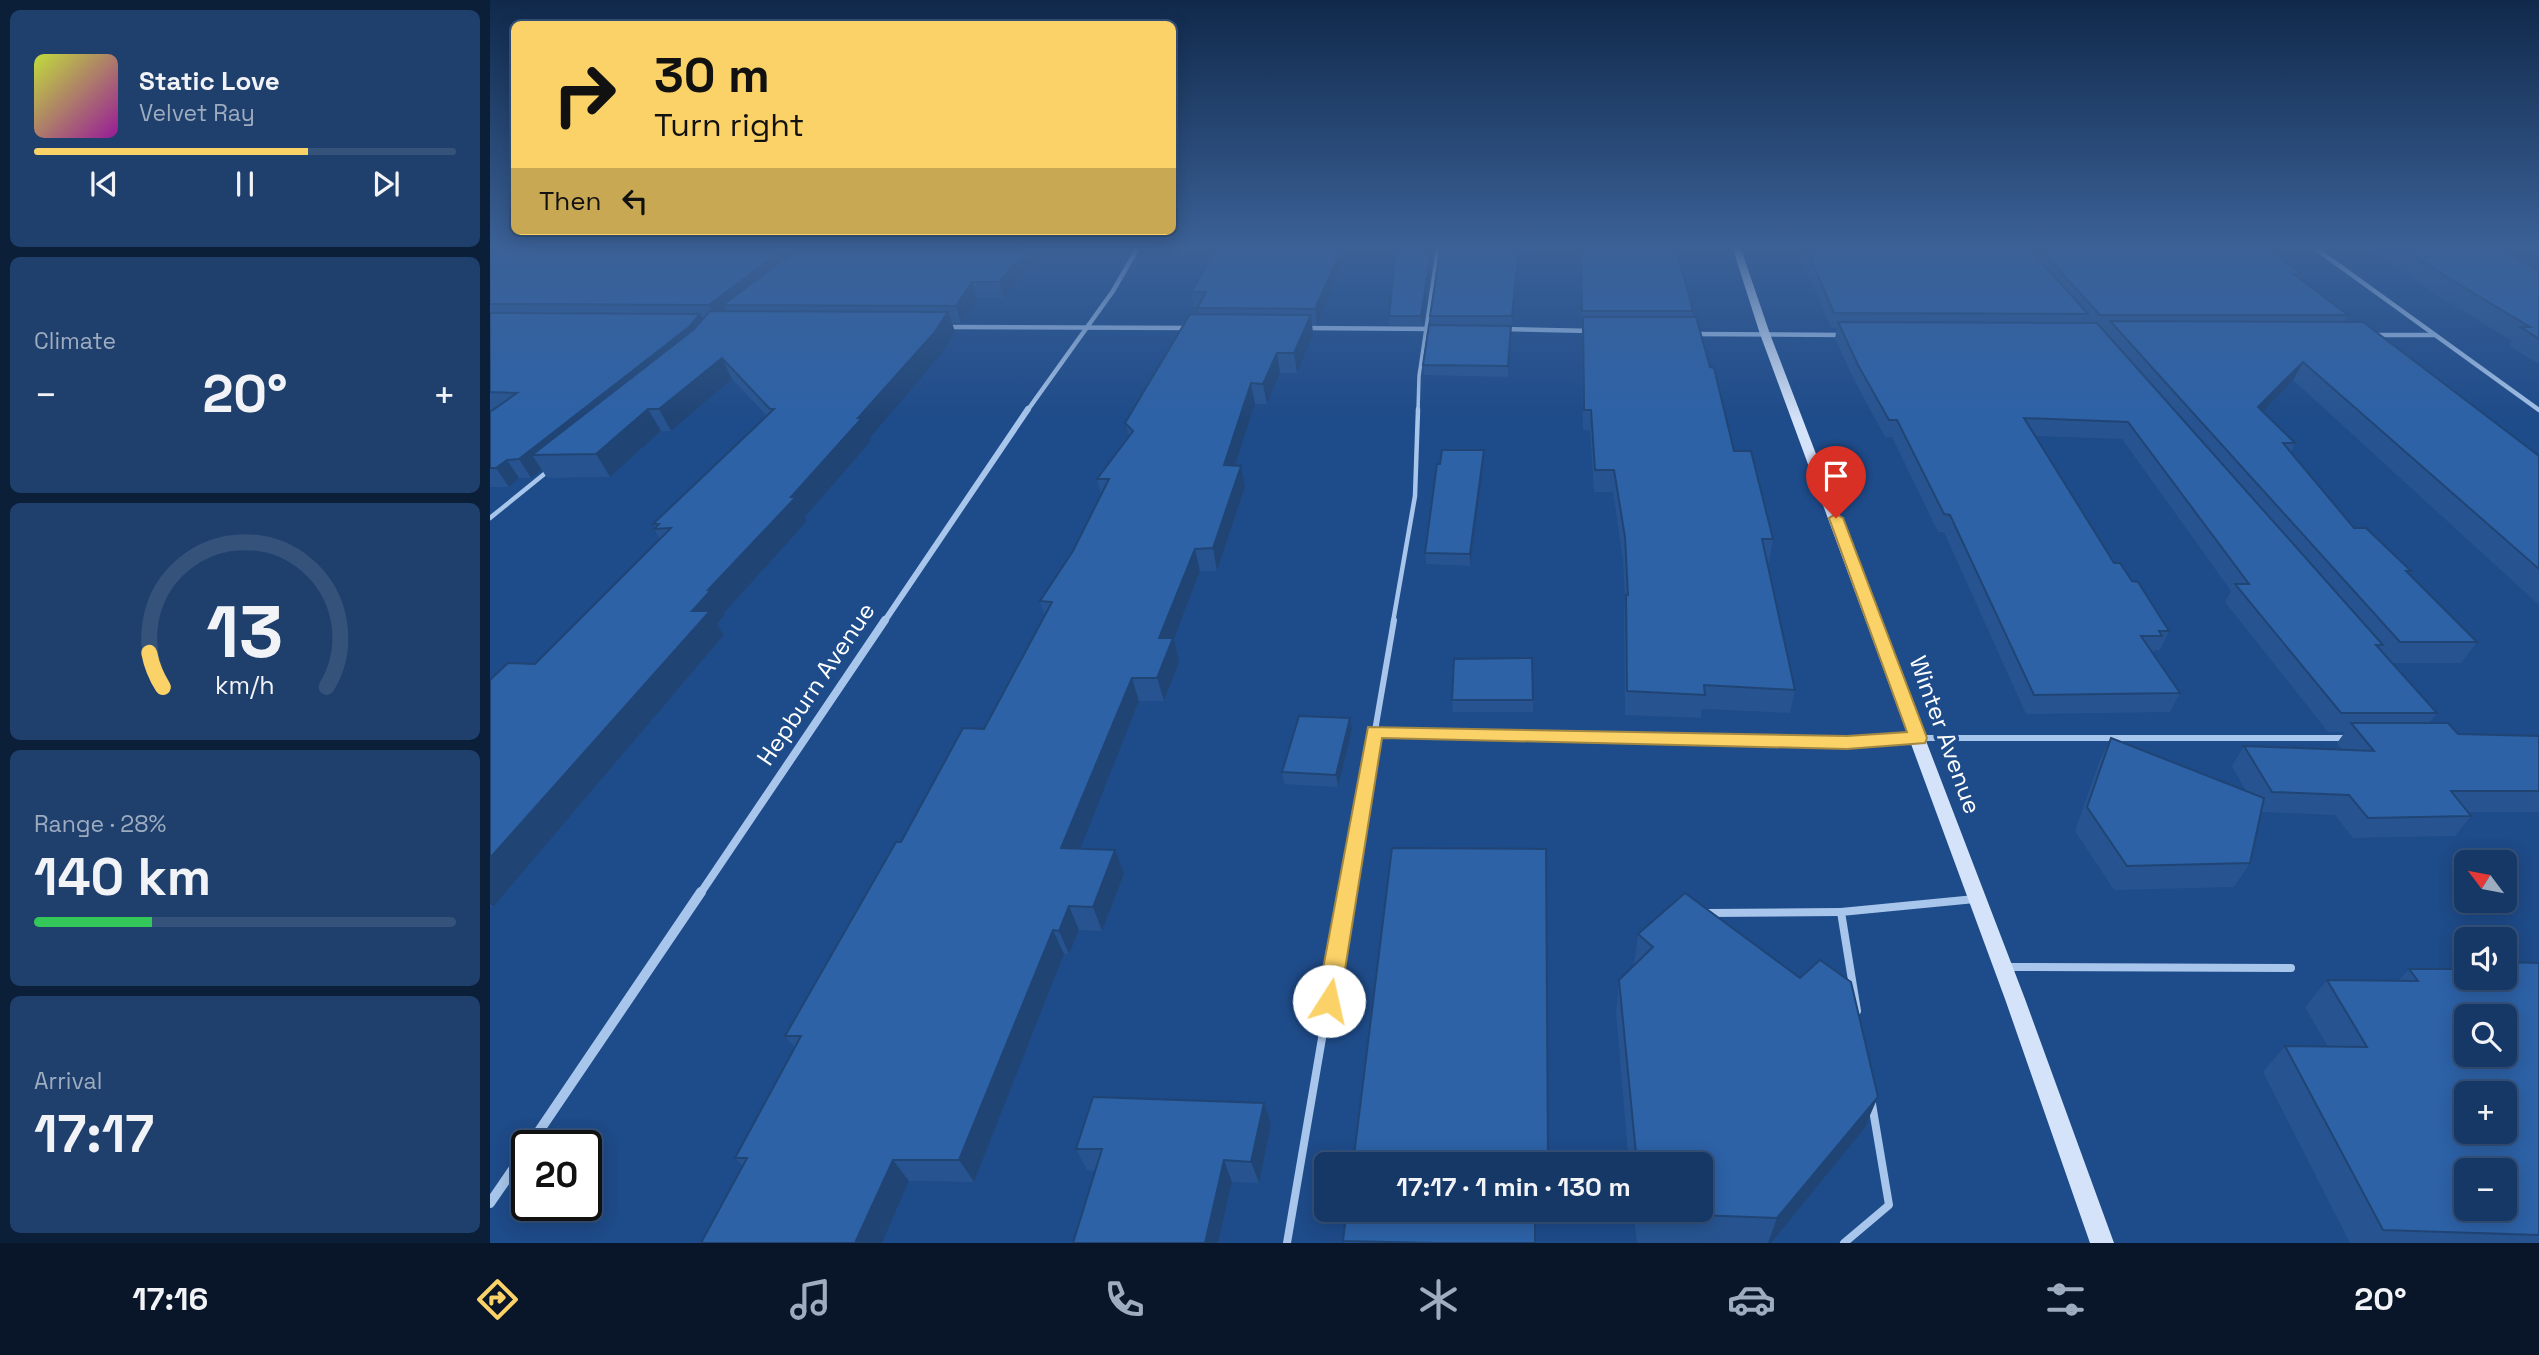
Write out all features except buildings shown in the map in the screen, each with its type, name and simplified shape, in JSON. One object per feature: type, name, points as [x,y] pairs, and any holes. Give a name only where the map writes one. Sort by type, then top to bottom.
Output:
[{"type":"main road","name":"Winter Avenue","points":[[1755,304],[1978,899],[2102,1243]]},
{"type":"street","name":"Hepburn Avenue","points":[[540,1130],[1103,304]]},
{"type":"street","points":[[2392,304],[2539,410]]},
{"type":"street","points":[[938,327],[1196,328]]},
{"type":"street","points":[[1290,328],[1448,329]]},
{"type":"street","points":[[1500,329],[1598,331]]},
{"type":"street","points":[[1681,333],[1847,335]]},
{"type":"street","points":[[2365,335],[2435,335]]},
{"type":"street","name":"Hepburn Avenue","points":[[490,1203],[511,1173]]},
{"type":"lane","points":[[1287,1243],[1415,496],[1419,376],[1429,304]]},
{"type":"lane","points":[[490,518],[553,467]]},
{"type":"lane","points":[[1374,732],[1847,742],[1918,738],[2361,738]]},
{"type":"lane","points":[[1703,913],[1841,912],[1978,899]]},
{"type":"lane","points":[[1841,912],[1858,1019]]},
{"type":"lane","points":[[2003,967],[2291,968]]},
{"type":"lane","points":[[1844,1243],[1889,1205],[1871,1099]]},
{"type":"route","points":[[1329,1001],[1374,732],[1847,742],[1918,738],[1836,518]]}]
